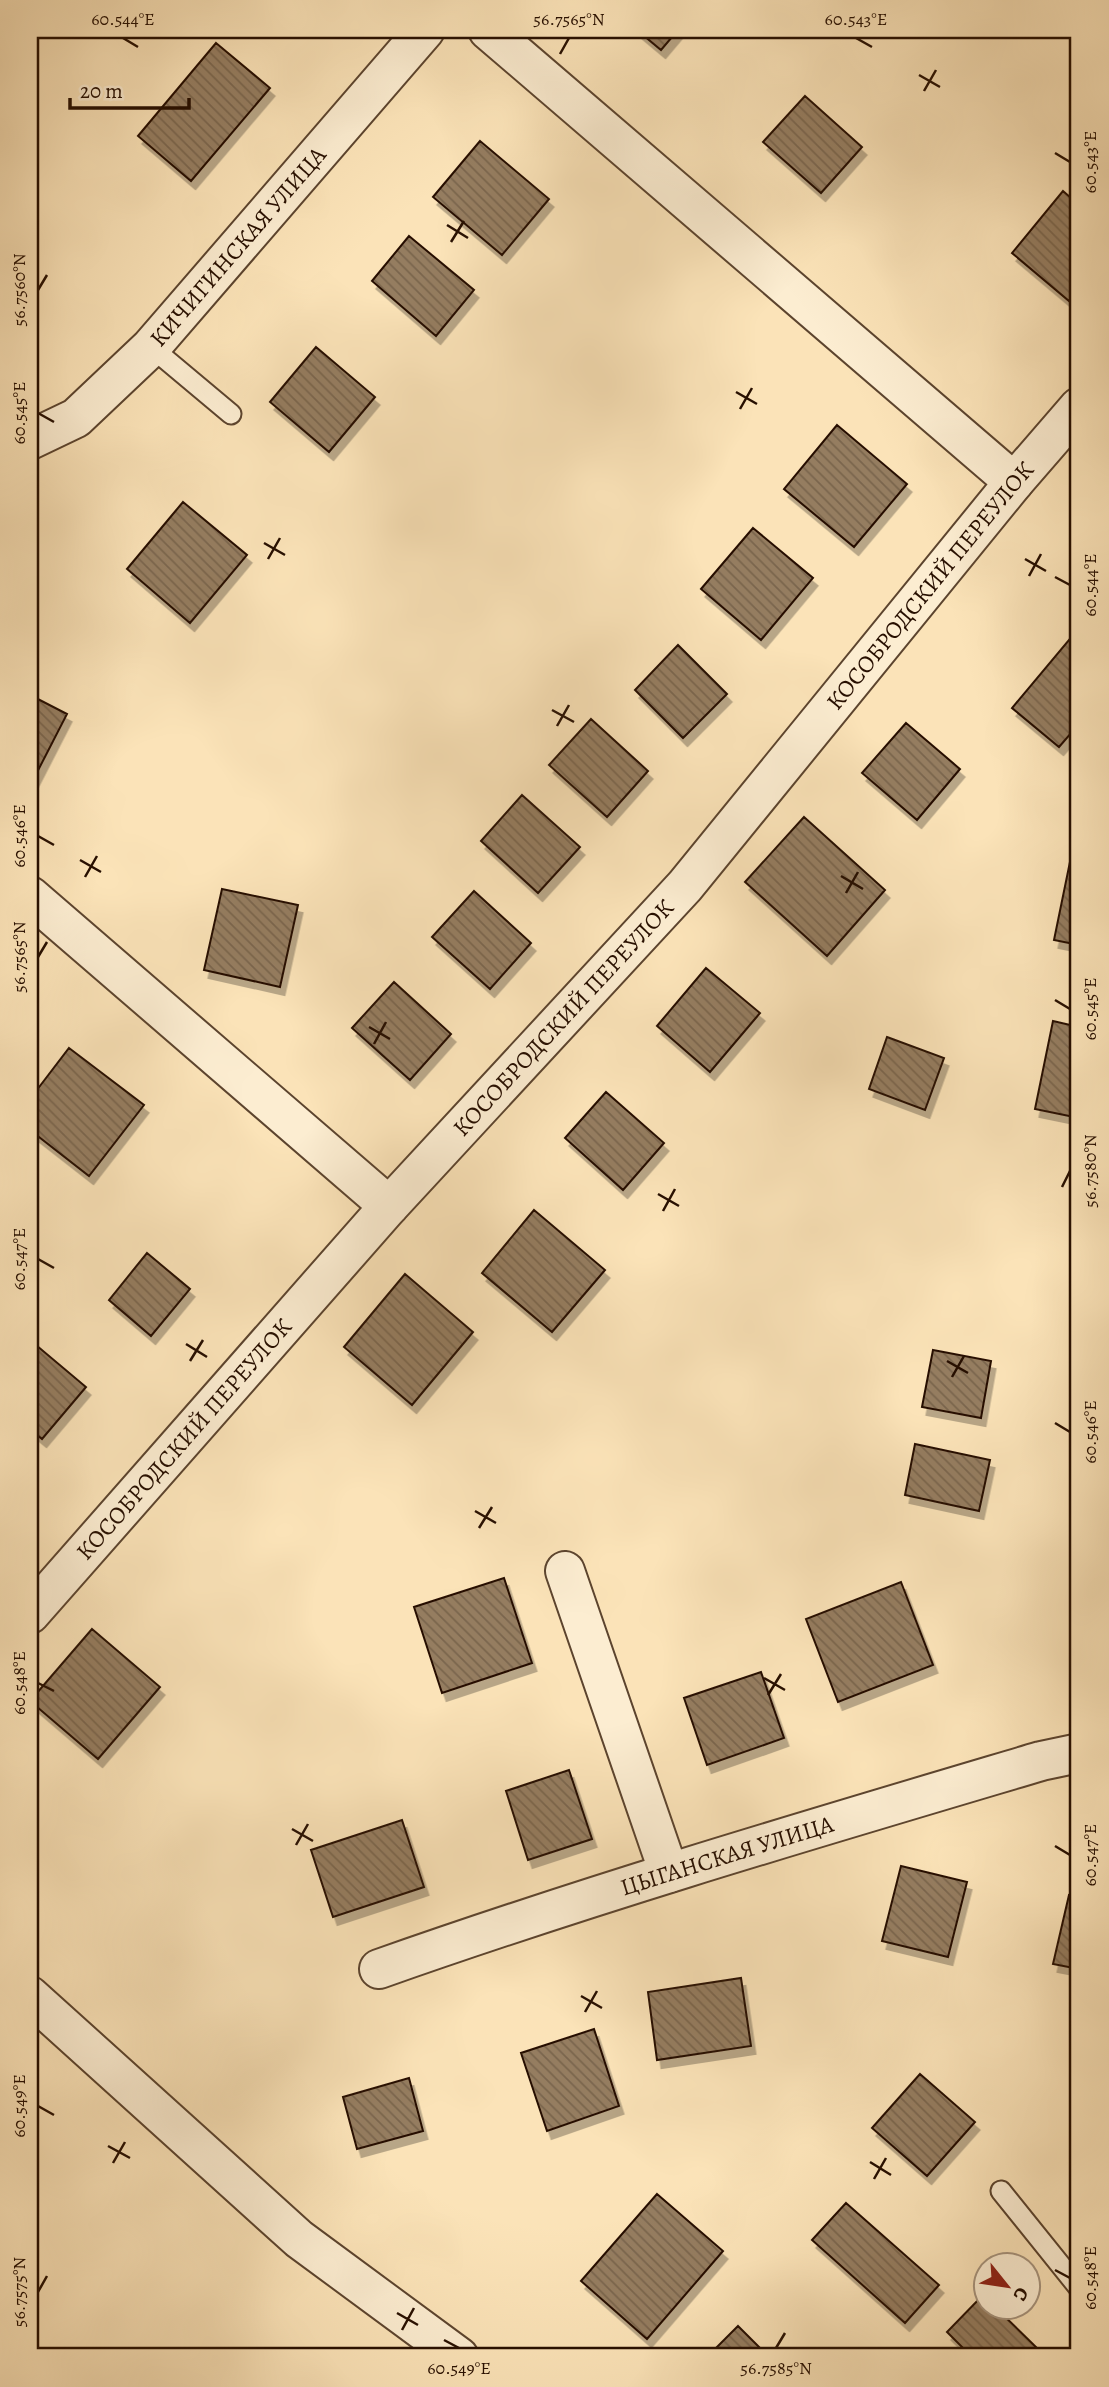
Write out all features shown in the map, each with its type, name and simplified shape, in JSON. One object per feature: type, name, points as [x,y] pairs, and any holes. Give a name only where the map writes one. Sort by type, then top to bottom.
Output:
[{"type":"street","name":"КИЧИГИНСКАЯ УЛИЦА","points":[[30,440],[76,418],[151,347],[425,30]]},
{"type":"street","points":[[488,30],[1014,482]]},
{"type":"street","name":"КОСОБРОДСКИЙ ПЕРЕУЛОК","points":[[30,1614],[388,1206],[685,886],[1014,482],[1079,407]]},
{"type":"street","points":[[30,896],[388,1206]]},
{"type":"street","points":[[565,1571],[669,1873]]},
{"type":"street","name":"ЦЫГАНСКАЯ УЛИЦА","points":[[379,1969],[519,1919],[1041,1760],[1079,1753]]},
{"type":"street","points":[[30,1996],[299,2239],[459,2357]]},
{"type":"lane","points":[[151,347],[231,414]]},
{"type":"lane","points":[[1001,2191],[1079,2288]]},
{"type":"building","points":[[637,30],[678,30],[661,50]]},
{"type":"building","points":[[216,43],[270,88],[191,181],[138,136]]},
{"type":"building","points":[[805,96],[862,147],[821,193],[763,142]]},
{"type":"building","points":[[480,141],[549,199],[502,255],[433,197]]},
{"type":"building","points":[[1063,191],[1079,205],[1079,289],[1069,301],[1012,253]]},
{"type":"building","points":[[409,236],[474,290],[436,336],[372,281]]},
{"type":"building","points":[[316,347],[375,397],[329,452],[270,402]]},
{"type":"building","points":[[837,425],[907,484],[854,547],[784,489]]},
{"type":"building","points":[[183,502],[247,555],[190,623],[127,569]]},
{"type":"building","points":[[753,528],[813,578],[761,640],[701,589]]},
{"type":"building","points":[[1079,628],[1079,724],[1059,747],[1012,708]]},
{"type":"building","points":[[678,645],[727,694],[683,738],[635,690]]},
{"type":"building","points":[[30,695],[67,714],[30,786]]},
{"type":"building","points":[[591,719],[648,771],[607,817],[549,765]]},
{"type":"building","points":[[906,723],[960,769],[917,820],[862,773]]},
{"type":"building","points":[[522,795],[580,847],[538,893],[481,841]]},
{"type":"building","points":[[804,817],[885,890],[827,956],[745,882]]},
{"type":"building","points":[[1072,852],[1079,854],[1079,945],[1054,940]]},
{"type":"building","points":[[222,889],[298,905],[280,987],[204,970]]},
{"type":"building","points":[[474,891],[531,943],[490,989],[432,937]]},
{"type":"building","points":[[706,968],[760,1013],[710,1072],[657,1026]]},
{"type":"building","points":[[394,982],[451,1034],[410,1080],[352,1028]]},
{"type":"building","points":[[1053,1021],[1079,1027],[1079,1118],[1035,1109]]},
{"type":"building","points":[[887,1037],[944,1058],[925,1110],[869,1089]]},
{"type":"building","points":[[69,1048],[144,1105],[89,1176],[30,1130],[30,1099]]},
{"type":"building","points":[[606,1092],[664,1143],[623,1190],[565,1138]]},
{"type":"building","points":[[534,1210],[605,1270],[552,1332],[482,1273]]},
{"type":"building","points":[[147,1253],[190,1289],[151,1336],[109,1300]]},
{"type":"building","points":[[405,1274],[473,1332],[412,1405],[344,1347]]},
{"type":"building","points":[[30,1340],[86,1387],[42,1439],[30,1429]]},
{"type":"building","points":[[933,1350],[991,1361],[981,1418],[922,1407]]},
{"type":"building","points":[[915,1444],[990,1460],[979,1511],[905,1495]]},
{"type":"building","points":[[504,1578],[532,1663],[442,1693],[414,1607]]},
{"type":"building","points":[[901,1582],[933,1665],[838,1702],[806,1619]]},
{"type":"building","points":[[92,1629],[160,1687],[98,1759],[30,1701]]},
{"type":"building","points":[[761,1672],[784,1738],[707,1765],[684,1698]]},
{"type":"building","points":[[569,1770],[592,1839],[528,1860],[506,1791]]},
{"type":"building","points":[[402,1820],[424,1887],[333,1917],[311,1850]]},
{"type":"building","points":[[901,1866],[967,1882],[948,1957],[882,1941]]},
{"type":"building","points":[[1069,1895],[1079,1897],[1079,1969],[1053,1964]]},
{"type":"building","points":[[741,1978],[751,2046],[657,2060],[648,1992]]},
{"type":"building","points":[[594,2029],[619,2106],[547,2131],[521,2053]]},
{"type":"building","points":[[920,2074],[975,2122],[927,2176],[872,2128]]},
{"type":"building","points":[[409,2078],[423,2131],[357,2149],[343,2097]]},
{"type":"building","points":[[657,2194],[723,2251],[647,2339],[581,2281]]},
{"type":"building","points":[[846,2203],[939,2285],[905,2323],[812,2240]]},
{"type":"building","points":[[972,2306],[972,2320],[1008,2320],[1038,2349],[1030,2357],[972,2357],[947,2332]]},
{"type":"building","points":[[738,2326],[769,2357],[707,2357]]}]
